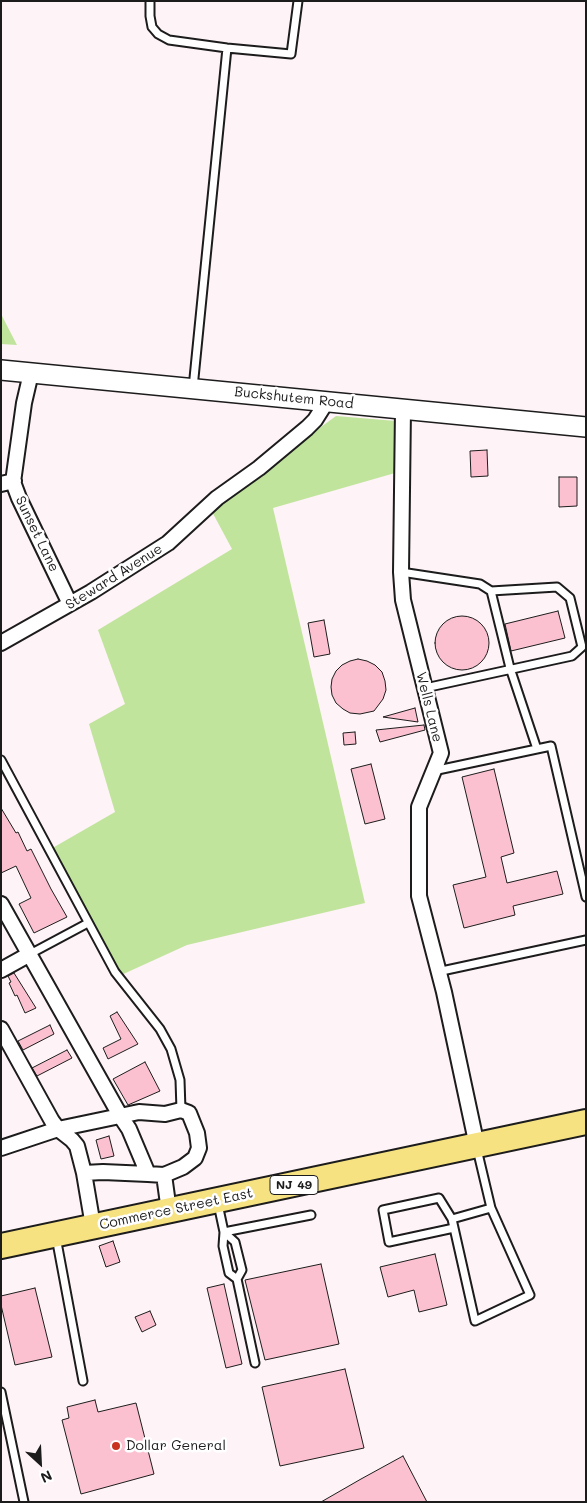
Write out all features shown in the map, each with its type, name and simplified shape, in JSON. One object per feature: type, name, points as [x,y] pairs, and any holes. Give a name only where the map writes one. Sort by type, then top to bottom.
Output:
[{"type":"highway","name":"Commerce Street East","points":[[1,1246],[586,1122]]},
{"type":"main road","name":"Buckshutem Road","points":[[1,370],[586,427]]},
{"type":"street","name":"Sunset Lane","points":[[31,373],[7,482],[19,498],[70,604]]},
{"type":"street","name":"Steward Avenue","points":[[1,643],[70,604],[168,543],[217,498],[259,468],[307,428],[315,420],[327,401]]},
{"type":"street","name":"Wells Lane","points":[[403,409],[401,572],[403,600],[441,753],[419,807],[419,896],[448,1009],[477,1146]]},
{"type":"street","points":[[1,904],[129,1128],[148,1174]]},
{"type":"street","points":[[1,970],[30,954]]},
{"type":"street","points":[[1,1029],[52,1121],[77,1146],[84,1173],[93,1226]]},
{"type":"street","points":[[1,1148],[58,1129],[139,1112],[165,1114],[181,1110],[189,1113],[197,1133],[199,1148],[194,1158],[183,1167],[164,1175],[84,1173]]},
{"type":"street","points":[[164,1175],[169,1211]]},
{"type":"lane","points":[[150,1],[152,27],[158,34],[169,40],[291,54],[298,1]]},
{"type":"lane","points":[[192,388],[227,48]]},
{"type":"lane","points":[[401,572],[480,584],[491,591],[558,587],[570,598],[582,647],[572,656],[424,688]]},
{"type":"lane","points":[[491,591],[510,668],[537,749]]},
{"type":"lane","points":[[434,771],[550,746],[585,892]]},
{"type":"lane","points":[[1,760],[115,972],[160,1029],[171,1049],[180,1080],[181,1110]]},
{"type":"lane","points":[[30,954],[88,923]]},
{"type":"lane","points":[[437,972],[586,940]]},
{"type":"lane","points":[[454,1228],[390,1242],[383,1210],[439,1198],[452,1219],[475,1321],[530,1295],[490,1208],[477,1146]]},
{"type":"lane","points":[[217,1201],[224,1232],[223,1246],[229,1273],[237,1279],[255,1363]]},
{"type":"lane","points":[[452,1219],[490,1208]]},
{"type":"lane","points":[[224,1232],[311,1215]]},
{"type":"lane","points":[[224,1232],[235,1242],[242,1270],[237,1279]]},
{"type":"lane","points":[[56,1234],[83,1381]]},
{"type":"lane","points":[[1,1392],[24,1502]]},
{"type":"green space","points":[[1,314],[17,345],[1,344]]},
{"type":"green space","points":[[336,416],[396,421],[395,473],[273,508],[365,903],[187,945],[119,976],[49,850],[115,812],[89,724],[125,704],[98,630],[232,549],[210,508]]},
{"type":"building","points":[[487,450],[488,476],[471,477],[470,451]]},
{"type":"building","points":[[559,477],[577,477],[577,506],[559,507]]},
{"type":"building","points":[[558,611],[565,638],[511,651],[505,624]]},
{"type":"building","points":[[457,616],[467,616],[477,620],[485,628],[489,643],[485,658],[477,666],[467,670],[457,670],[447,666],[439,658],[435,648],[435,638],[439,628],[447,620]]},
{"type":"building","points":[[324,620],[330,654],[314,657],[308,623]]},
{"type":"building","points":[[358,659],[375,665],[382,672],[386,690],[383,699],[374,711],[360,714],[350,713],[336,703],[331,687],[336,671],[342,665]]},
{"type":"building","points":[[415,708],[418,722],[383,717]]},
{"type":"building","points":[[424,725],[425,730],[380,742],[376,730]]},
{"type":"building","points":[[355,732],[356,744],[344,745],[343,733]]},
{"type":"building","points":[[371,764],[385,819],[365,824],[351,769]]},
{"type":"building","points":[[494,769],[514,853],[501,857],[507,883],[557,871],[563,894],[513,906],[515,915],[464,928],[453,885],[486,877],[462,777]]},
{"type":"building","points":[[1,808],[16,833],[18,832],[27,851],[31,849],[67,917],[34,933],[19,904],[31,898],[16,866],[1,873]]},
{"type":"building","points":[[14,973],[36,1008],[25,1013],[9,983],[11,982],[8,976]]},
{"type":"building","points":[[117,1012],[138,1044],[108,1059],[103,1048],[121,1039],[110,1016]]},
{"type":"building","points":[[50,1025],[54,1034],[23,1050],[18,1041]]},
{"type":"building","points":[[67,1050],[72,1058],[37,1076],[32,1068]]},
{"type":"building","points":[[145,1062],[160,1091],[128,1105],[113,1079]]},
{"type":"building","points":[[109,1136],[114,1156],[101,1159],[96,1140]]},
{"type":"building","points":[[113,1241],[120,1262],[106,1267],[99,1246]]},
{"type":"building","points":[[435,1254],[447,1305],[419,1312],[414,1290],[388,1297],[380,1267]]},
{"type":"building","points":[[321,1264],[339,1344],[265,1360],[245,1280]]},
{"type":"building","points":[[224,1284],[242,1364],[226,1368],[207,1288]]},
{"type":"building","points":[[35,1288],[52,1357],[15,1365],[1,1305],[1,1296]]},
{"type":"building","points":[[150,1311],[156,1325],[142,1332],[135,1317]]},
{"type":"building","points":[[345,1369],[364,1448],[280,1466],[262,1387]]},
{"type":"building","points":[[95,1400],[98,1412],[136,1403],[154,1474],[81,1494],[62,1420],[69,1418],[67,1407]]},
{"type":"building","points":[[403,1456],[427,1502],[321,1502],[361,1479]]},
{"type":"place","name":"Dollar General","points":[[116,1446]]}]
